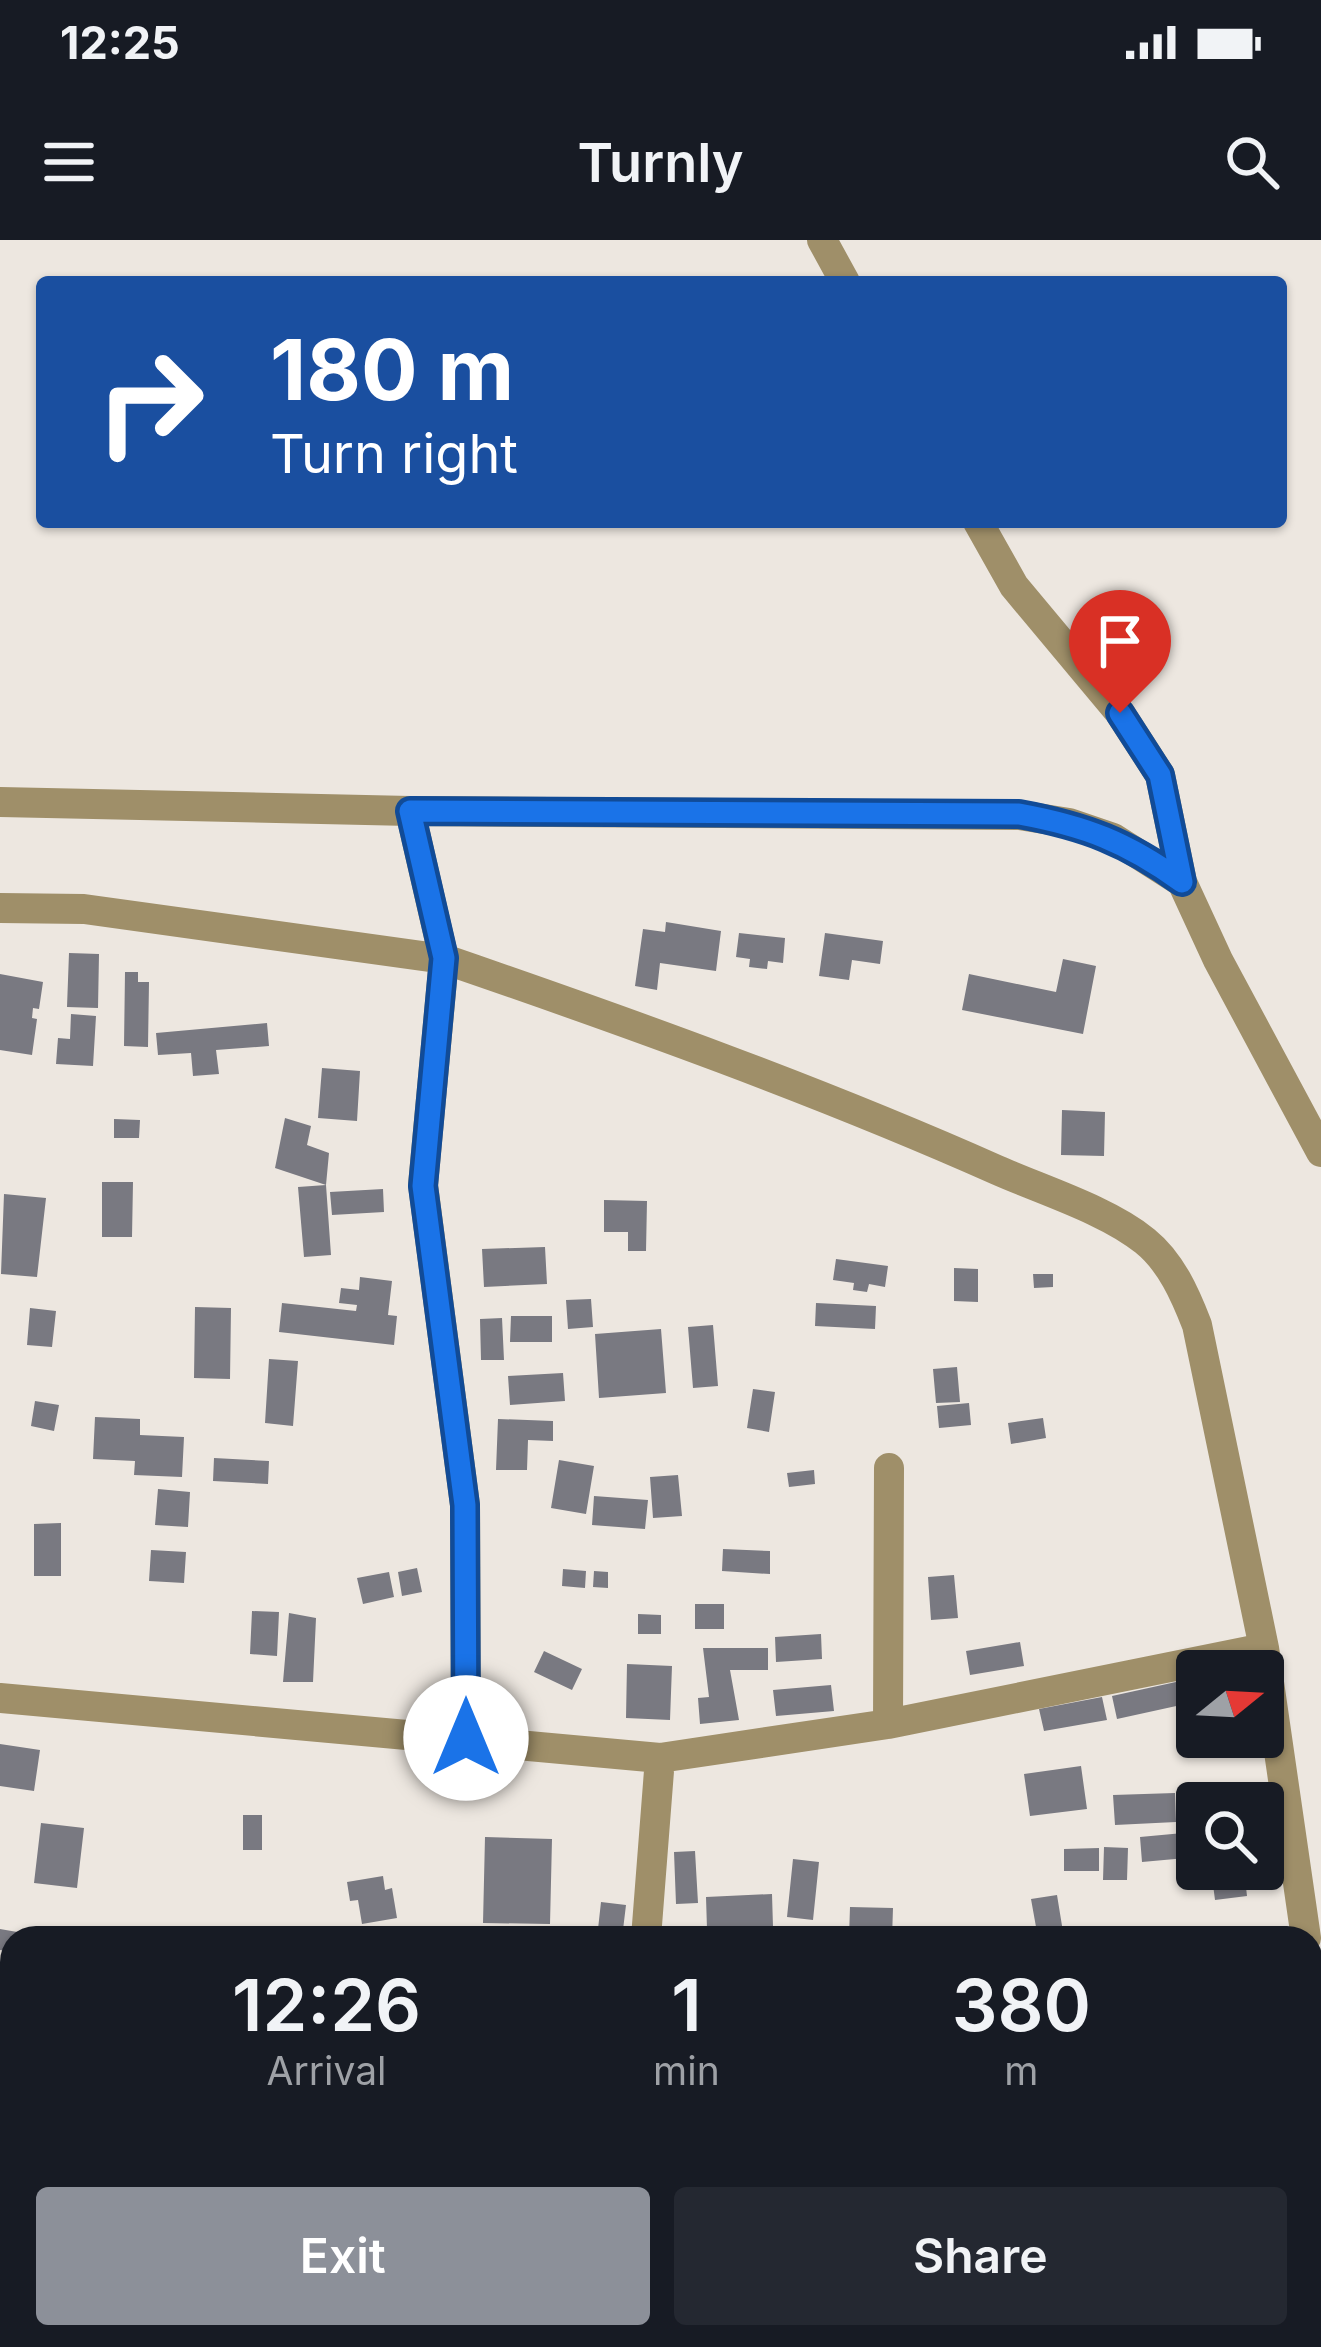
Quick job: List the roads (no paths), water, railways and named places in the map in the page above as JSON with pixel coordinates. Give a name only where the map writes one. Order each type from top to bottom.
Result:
[{"type":"street","points":[[821,240],[842,276]]},
{"type":"street","points":[[981,528],[1014,586],[1120,713],[1160,775],[1182,882],[1218,960],[1321,1152]]},
{"type":"street","points":[[0,802],[410,811],[1019,814],[1069,823],[1113,838],[1182,882]]},
{"type":"street","points":[[410,811],[444,958],[423,1186],[465,1505],[466,1738]]},
{"type":"street","points":[[0,908],[84,909],[444,958],[601,1012],[936,1143],[1141,1237],[1172,1272],[1197,1324],[1264,1648],[1304,1926]]},
{"type":"street","points":[[888,1724],[889,1468]]},
{"type":"street","points":[[0,1698],[660,1758],[888,1724],[1264,1648]]},
{"type":"street","points":[[647,1926],[660,1758]]}]
